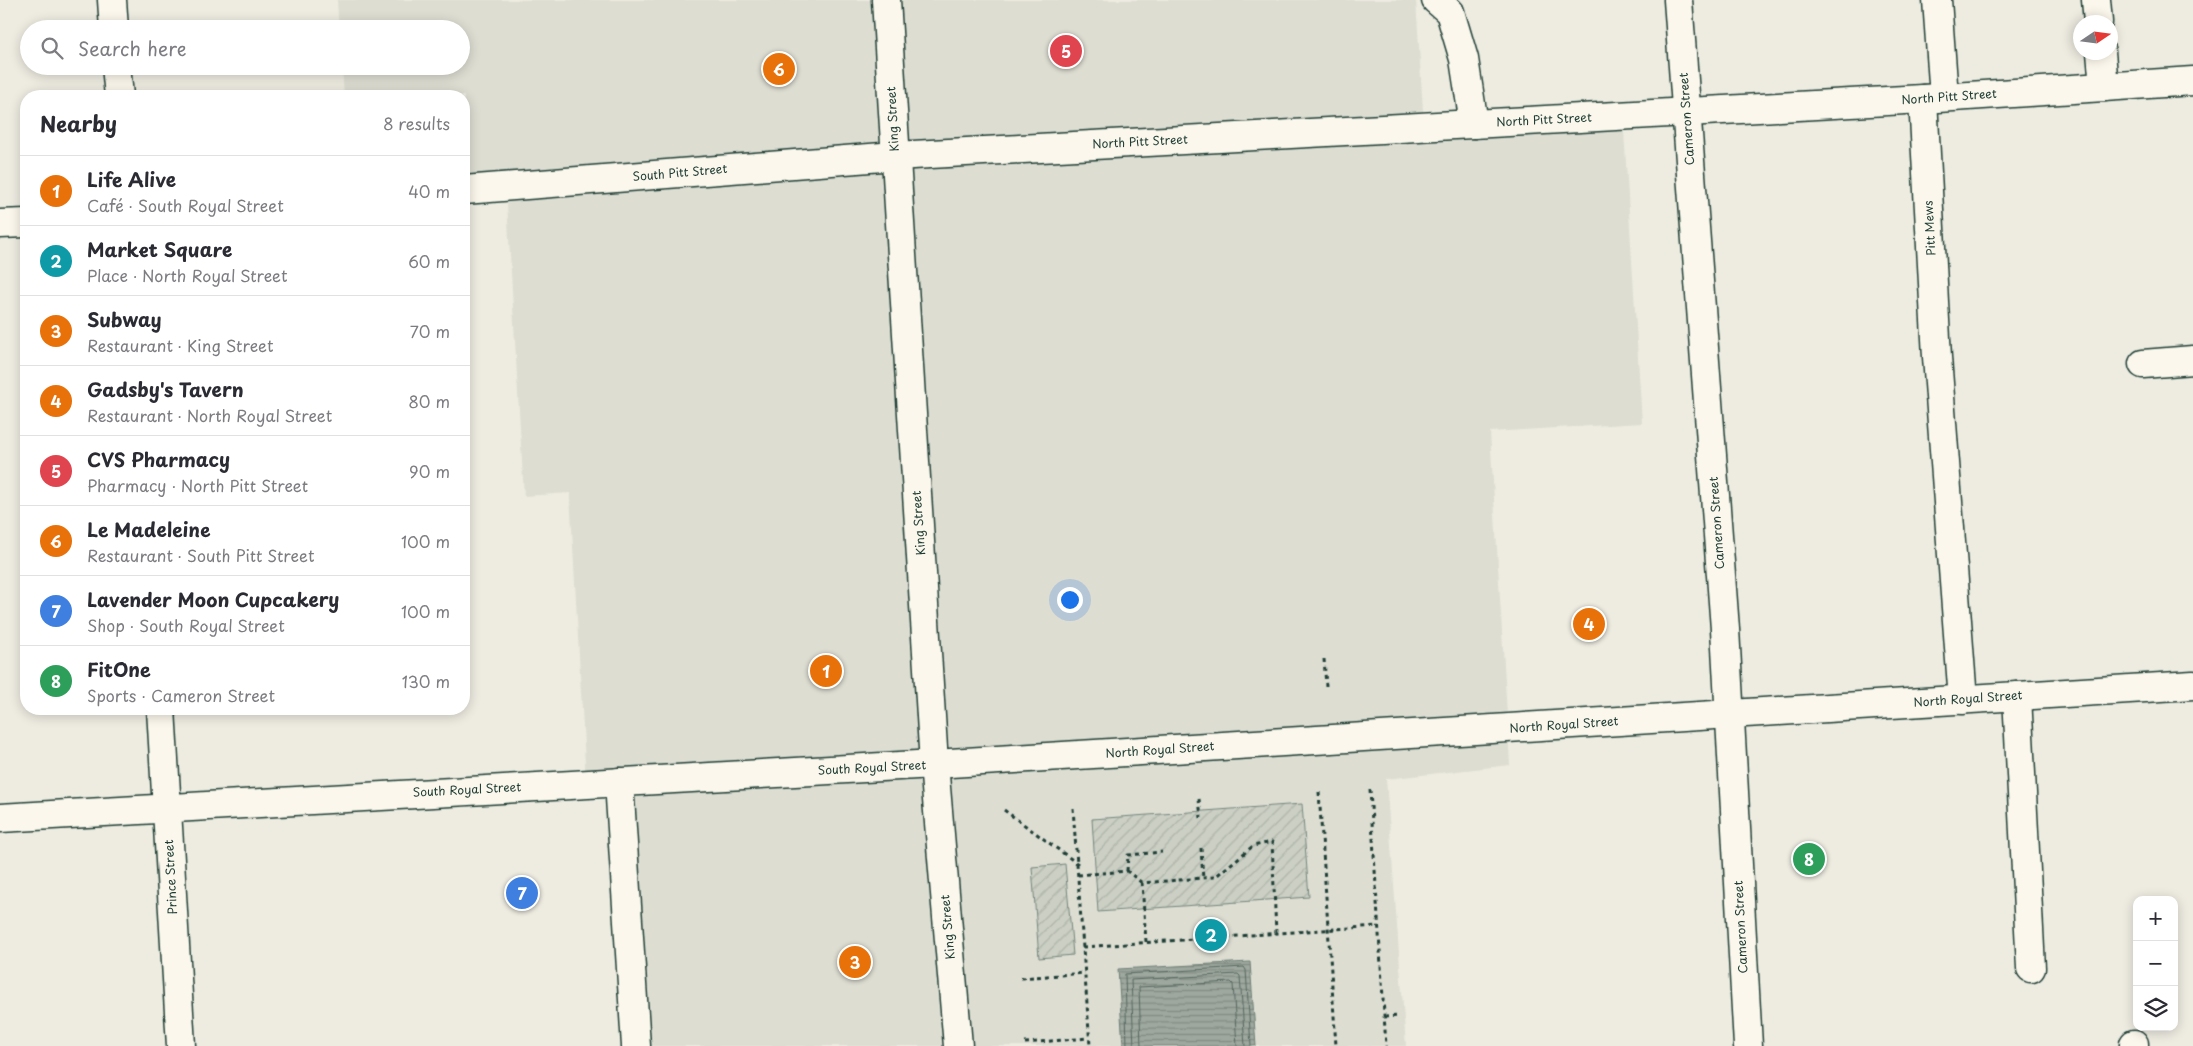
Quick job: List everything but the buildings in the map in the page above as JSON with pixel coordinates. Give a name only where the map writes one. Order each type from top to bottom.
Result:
[{"type":"street","points":[[112,0],[113,20]]},
{"type":"street","name":"King Street","points":[[886,0],[934,764],[958,1046]]},
{"type":"street","points":[[1436,0],[1450,12],[1464,59],[1474,124]]},
{"type":"street","name":"Cameron Street","points":[[1678,0],[1725,629],[1728,715],[1748,1046]]},
{"type":"street","name":"Pitt Mews","points":[[1937,0],[1934,98],[1937,357],[1963,700]]},
{"type":"street","points":[[2096,0],[2097,15]]},
{"type":"street","points":[[2102,60],[2104,86]]},
{"type":"street","points":[[117,75],[118,90]]},
{"type":"street","name":"North Pitt Street","points":[[895,156],[1934,98],[2193,81]]},
{"type":"street","name":"South Pitt Street","points":[[470,190],[895,156]]},
{"type":"street","points":[[0,224],[20,223]]},
{"type":"street","points":[[2143,364],[2193,360]]},
{"type":"street","name":"North Royal Street","points":[[934,764],[2193,685]]},
{"type":"street","points":[[2017,696],[2031,968]]},
{"type":"street","name":"Prince Street","points":[[160,715],[181,1046]]},
{"type":"street","name":"South Royal Street","points":[[0,818],[934,764]]},
{"type":"street","points":[[619,782],[636,1046]]},
{"type":"path","points":[[1324,659],[1326,686]]},
{"type":"path","points":[[1370,790],[1386,1046]]},
{"type":"path","points":[[1320,792],[1336,1046]]},
{"type":"path","points":[[1199,799],[1200,818]]},
{"type":"path","points":[[1073,808],[1090,1046]]},
{"type":"path","points":[[1004,810],[1078,864]]},
{"type":"path","points":[[1078,875],[1127,871],[1142,882],[1215,877],[1253,846],[1272,842],[1276,933]]},
{"type":"path","points":[[1201,848],[1203,879]]},
{"type":"path","points":[[1127,871],[1128,855],[1162,852]]},
{"type":"path","points":[[1142,882],[1146,942]]},
{"type":"path","points":[[1083,946],[1378,926]]},
{"type":"path","points":[[1021,978],[1085,973]]},
{"type":"path","points":[[1384,1017],[1399,1016]]},
{"type":"path","points":[[1025,1043],[1089,1038]]},
{"type":"shaded area","points":[[337,0],[1416,0],[1424,126],[1623,115],[1642,423],[1490,432],[1510,765],[1386,779],[1406,1046],[642,1046],[624,779],[586,781],[570,493],[524,496],[506,186],[470,189],[470,90],[344,90],[343,75],[470,75],[470,20],[338,20]]},
{"type":"shaded area","points":[[1302,804],[1309,897],[1098,912],[1092,819]]},
{"type":"shaded area","points":[[1065,864],[1073,955],[1039,958],[1032,867]]},
{"type":"water","points":[[1250,962],[1256,1046],[1123,1046],[1118,969]]},
{"type":"place","name":"CVS Pharmacy","points":[[1066,51]]},
{"type":"place","name":"Le Madeleine","points":[[779,69]]},
{"type":"place","name":"Gadsby's Tavern","points":[[1589,624]]},
{"type":"place","name":"Life Alive","points":[[826,671]]},
{"type":"place","name":"FitOne","points":[[1809,859]]},
{"type":"place","name":"Lavender Moon Cupcakery","points":[[522,893]]},
{"type":"place","name":"Market Square","points":[[1211,935]]},
{"type":"place","name":"Subway","points":[[855,962]]}]
